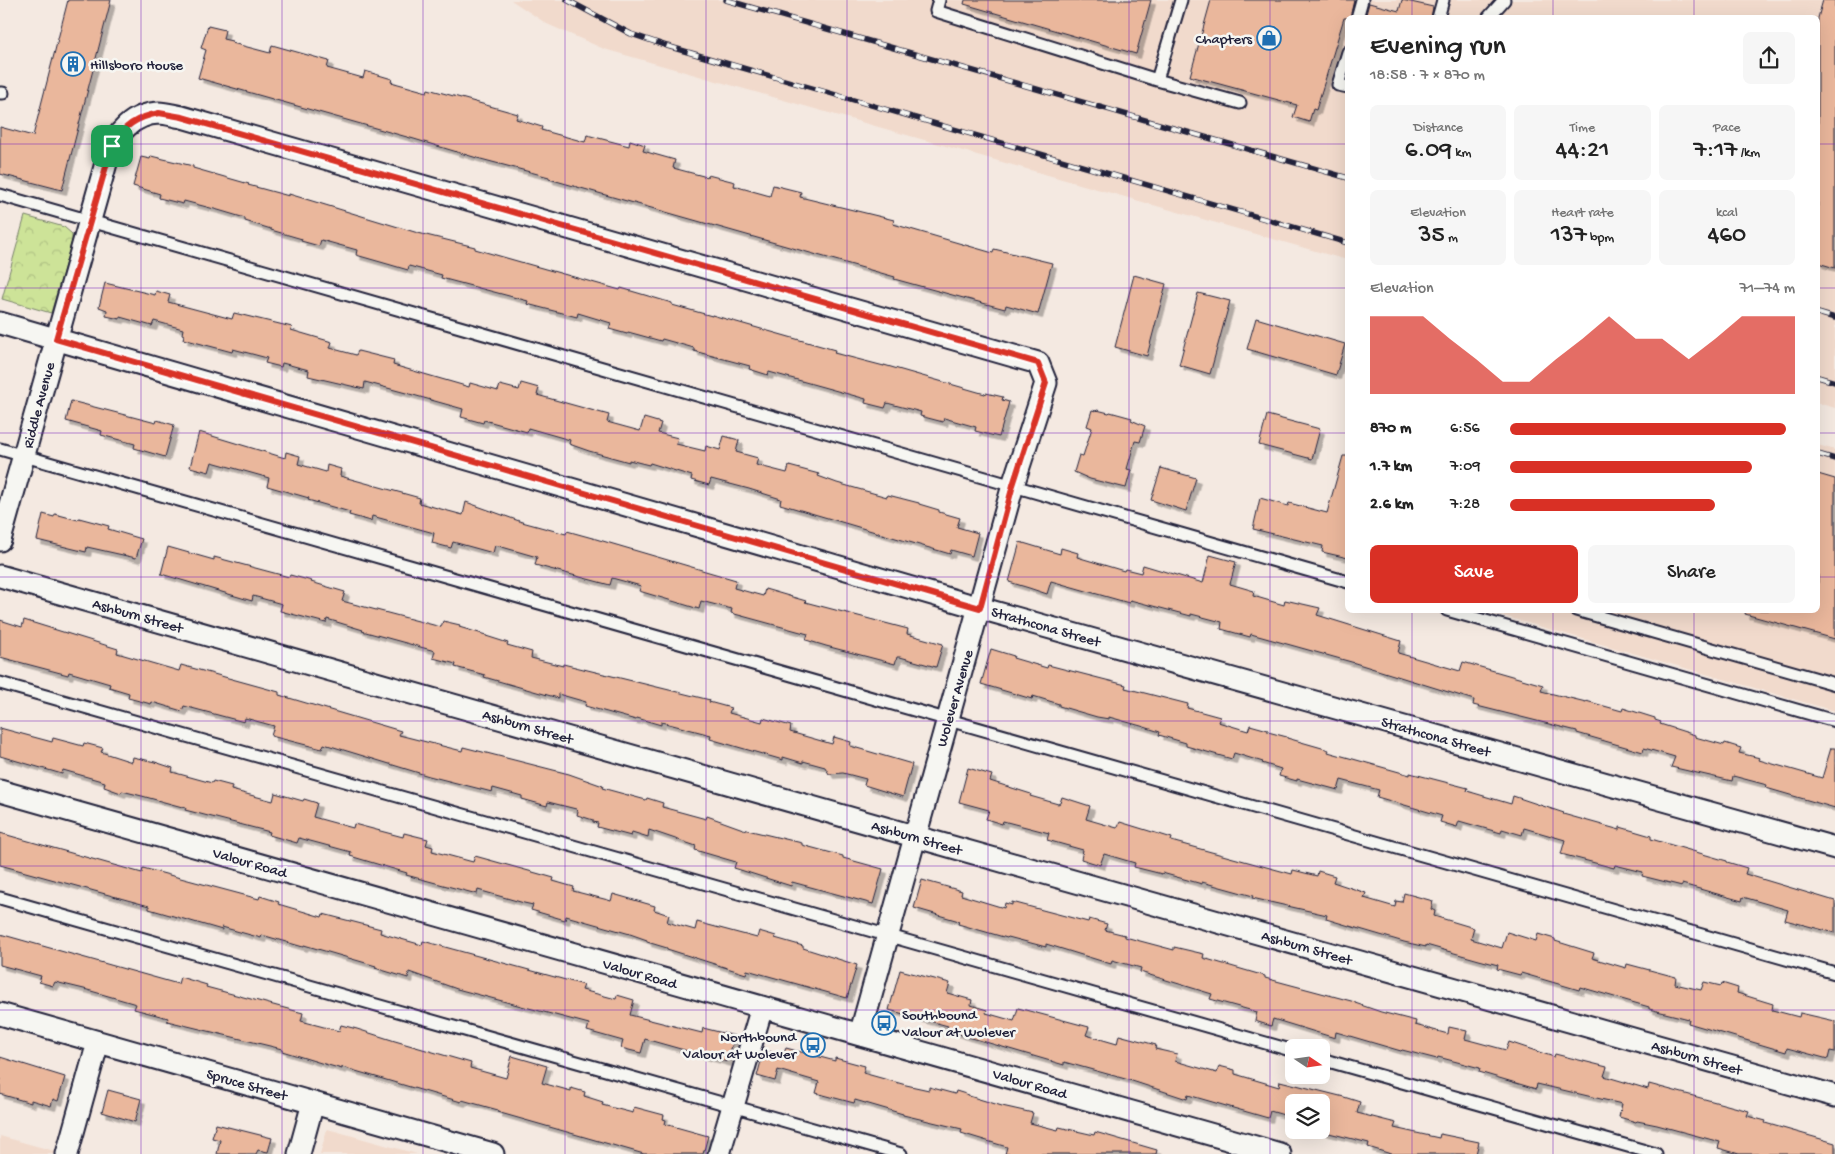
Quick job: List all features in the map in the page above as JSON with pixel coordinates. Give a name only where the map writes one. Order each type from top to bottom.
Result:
[{"type":"street","name":"Riddle Avenue","points":[[0,540],[108,156],[117,136],[134,120],[147,115],[159,113],[182,117],[1038,363]]},
{"type":"street","name":"Strathcona Street","points":[[0,323],[980,608],[1835,848]]},
{"type":"street","name":"Wolever Avenue","points":[[860,1035],[1013,485],[1046,383],[1038,363]]},
{"type":"street","name":"Ashburn Street","points":[[0,576],[1835,1096]]},
{"type":"street","name":"Valour Road","points":[[0,791],[1280,1154]]},
{"type":"street","points":[[719,1154],[762,1007]]},
{"type":"street","name":"Spruce Street","points":[[0,1014],[493,1154]]},
{"type":"street","points":[[70,1153],[98,1042]]},
{"type":"street","points":[[299,1154],[313,1103]]},
{"type":"lane","points":[[939,0],[936,11],[1157,80],[1240,103]]},
{"type":"lane","points":[[1157,80],[1181,0]]},
{"type":"lane","points":[[1358,15],[1362,0]]},
{"type":"lane","points":[[1439,15],[1443,0]]},
{"type":"lane","points":[[1491,15],[1504,0]]},
{"type":"lane","points":[[1345,62],[1338,85],[1345,86]]},
{"type":"lane","points":[[0,194],[1345,581]]},
{"type":"lane","points":[[0,449],[1835,973]]},
{"type":"lane","points":[[1457,613],[1835,721]]},
{"type":"lane","points":[[1586,613],[1835,684]]},
{"type":"lane","points":[[0,683],[1285,1048]]},
{"type":"lane","points":[[0,898],[901,1154]]},
{"type":"lane","points":[[1330,1062],[1656,1154]]},
{"type":"shaded area","points":[[511,0],[1835,0],[1835,408],[1820,404],[1820,15],[1345,15],[1345,259],[604,49],[547,24]]},
{"type":"shaded area","points":[[1820,446],[1835,450],[1835,711],[1492,613],[1820,613]]},
{"type":"shaded area","points":[[327,1129],[335,1131],[417,1154],[320,1154]]},
{"type":"shaded area","points":[[0,1136],[58,1152],[57,1154],[0,1154]]},
{"type":"green space","points":[[25,216],[64,227],[72,234],[72,241],[51,313],[2,299]]},
{"type":"building","name":"Hillsboro House","points":[[68,0],[111,0],[62,190],[0,174],[0,127],[33,136]]},
{"type":"building","points":[[965,0],[1151,0],[1136,54],[964,4]]},
{"type":"building","name":"Chapters","points":[[1211,0],[1354,0],[1351,15],[1345,15],[1316,110],[1313,109],[1309,122],[1293,117],[1297,105],[1190,76]]},
{"type":"building","points":[[1402,0],[1433,7],[1432,15],[1366,15],[1369,3],[1399,11]]},
{"type":"building","points":[[1823,0],[1835,0],[1835,268],[1820,264],[1819,15]]},
{"type":"building","points":[[208,26],[225,30],[223,39],[232,41],[232,43],[270,53],[272,45],[329,61],[327,68],[363,78],[365,71],[392,79],[391,82],[427,92],[428,89],[518,114],[516,119],[542,127],[541,130],[585,142],[587,135],[629,146],[630,140],[645,145],[643,151],[675,160],[673,168],[735,182],[734,186],[770,196],[773,185],[801,192],[800,197],[894,220],[893,224],[993,253],[994,249],[1052,263],[1038,314],[1006,305],[1005,309],[894,279],[895,277],[549,179],[549,177],[198,78],[206,50],[201,48]]},
{"type":"building","points":[[151,156],[193,166],[193,168],[248,185],[289,196],[289,194],[418,233],[475,247],[475,249],[620,290],[621,288],[672,303],[672,305],[835,350],[834,353],[884,365],[985,394],[1003,397],[1002,400],[1009,402],[999,437],[975,431],[976,427],[944,418],[943,422],[920,416],[921,412],[887,403],[885,408],[865,403],[866,399],[769,372],[768,375],[749,369],[750,366],[694,351],[694,348],[662,339],[661,341],[609,329],[611,323],[578,313],[577,317],[527,304],[528,301],[441,278],[442,275],[409,266],[408,270],[356,255],[357,250],[321,240],[319,246],[301,241],[302,239],[271,230],[245,221],[245,218],[218,210],[184,201],[183,204],[159,198],[160,194],[133,186],[141,157],[150,159]]},
{"type":"building","points":[[1134,275],[1166,284],[1147,356],[1115,347]]},
{"type":"building","points":[[105,283],[155,295],[156,291],[170,295],[168,302],[232,319],[234,313],[292,327],[291,330],[332,342],[330,348],[356,355],[358,351],[394,360],[393,365],[469,387],[470,383],[498,391],[500,385],[519,390],[521,383],[539,388],[537,395],[609,415],[607,422],[640,431],[644,418],[661,423],[658,433],[678,438],[676,444],[705,451],[706,446],[720,450],[724,436],[739,440],[736,452],[758,458],[756,465],[787,473],[789,466],[819,474],[818,476],[837,483],[887,497],[888,495],[919,503],[939,510],[939,512],[960,518],[957,527],[978,533],[972,556],[951,550],[950,554],[780,504],[781,499],[749,489],[711,479],[709,485],[691,480],[692,476],[650,463],[649,465],[629,460],[629,462],[589,451],[569,444],[570,440],[528,428],[527,432],[484,420],[483,423],[461,417],[463,409],[406,393],[365,382],[364,389],[308,376],[309,370],[282,363],[281,367],[265,363],[267,358],[233,349],[232,352],[183,339],[183,329],[154,321],[152,326],[120,317],[120,319],[106,316],[107,310],[99,307]]},
{"type":"building","points":[[1198,293],[1230,301],[1210,374],[1179,365]]},
{"type":"building","points":[[1256,318],[1345,344],[1336,375],[1247,349]]},
{"type":"building","points":[[71,401],[156,423],[157,420],[174,425],[165,457],[134,448],[135,444],[101,435],[102,431],[66,421]]},
{"type":"building","points":[[1092,410],[1110,412],[1132,418],[1131,420],[1145,426],[1140,442],[1135,441],[1127,469],[1131,470],[1126,488],[1090,479],[1074,472],[1079,455],[1083,456],[1092,428],[1087,426]]},
{"type":"building","points":[[1267,415],[1320,429],[1312,459],[1259,445]]},
{"type":"building","points":[[199,432],[285,458],[286,452],[300,456],[298,464],[326,472],[327,465],[341,469],[340,476],[420,498],[419,503],[463,515],[466,502],[522,522],[566,534],[567,531],[736,580],[734,588],[763,596],[765,589],[805,602],[908,629],[907,634],[943,644],[936,667],[900,657],[897,657],[895,664],[806,640],[808,634],[731,613],[732,609],[701,601],[699,609],[639,591],[641,586],[612,578],[610,585],[535,565],[537,557],[495,545],[493,553],[453,542],[451,548],[432,543],[434,533],[372,516],[371,521],[349,515],[350,512],[267,486],[269,478],[212,462],[209,472],[190,467]]},
{"type":"building","points":[[1343,456],[1345,456],[1345,557],[1322,552],[1323,546],[1253,529],[1260,498],[1288,506],[1289,503],[1327,513]]},
{"type":"building","points":[[1161,468],[1196,478],[1186,511],[1151,500]]},
{"type":"building","points":[[1820,475],[1835,479],[1835,639],[1745,614],[1820,613]]},
{"type":"building","points":[[43,514],[54,517],[55,514],[78,520],[79,518],[109,526],[108,529],[142,539],[136,558],[87,547],[86,552],[37,540]]},
{"type":"building","points":[[1020,542],[1060,554],[1061,548],[1078,553],[1077,557],[1124,571],[1125,569],[1141,573],[1143,565],[1203,583],[1210,555],[1236,562],[1230,584],[1254,591],[1253,596],[1284,605],[1285,600],[1320,608],[1317,615],[1401,641],[1398,653],[1460,671],[1463,662],[1543,685],[1541,691],[1622,711],[1623,708],[1655,718],[1655,720],[1661,722],[1660,724],[1695,735],[1695,737],[1741,748],[1739,753],[1822,778],[1831,748],[1835,748],[1835,808],[1766,788],[1767,785],[1733,776],[1732,781],[1671,767],[1675,757],[1644,748],[1643,752],[1577,733],[1577,731],[1473,705],[1474,700],[1355,663],[1251,634],[1250,637],[1221,629],[1222,622],[1130,600],[1129,603],[1051,581],[1047,594],[1009,582]]},
{"type":"building","points":[[168,547],[214,560],[214,557],[289,577],[290,575],[312,581],[345,592],[342,601],[441,627],[443,621],[460,625],[459,627],[532,652],[531,658],[710,700],[709,702],[731,708],[729,713],[762,722],[763,718],[791,726],[790,732],[832,744],[834,737],[851,742],[850,746],[912,764],[903,797],[864,785],[866,779],[843,773],[829,774],[825,767],[783,757],[783,760],[710,739],[711,735],[661,722],[661,725],[637,718],[636,720],[585,706],[586,702],[558,694],[558,698],[484,677],[485,675],[455,667],[456,664],[433,658],[435,651],[362,631],[327,619],[326,623],[280,611],[282,604],[253,596],[252,601],[161,574]]},
{"type":"building","points":[[0,620],[22,627],[24,620],[118,649],[117,653],[179,671],[181,665],[279,692],[279,695],[401,731],[399,735],[462,751],[463,747],[569,774],[603,786],[602,788],[663,803],[662,807],[706,819],[707,816],[743,829],[802,843],[802,845],[883,869],[873,904],[792,882],[791,886],[734,868],[736,862],[695,850],[696,846],[649,830],[648,837],[632,832],[631,836],[597,827],[598,823],[593,822],[593,820],[577,815],[578,811],[576,809],[548,802],[547,806],[522,799],[522,796],[493,788],[492,792],[429,776],[324,744],[322,749],[271,736],[274,726],[245,718],[244,722],[184,706],[182,711],[152,702],[151,704],[128,698],[129,693],[109,687],[110,684],[69,672],[68,675],[0,657]]},
{"type":"building","points":[[991,649],[1047,668],[1048,665],[1126,685],[1125,688],[1188,704],[1187,708],[1220,717],[1218,722],[1248,731],[1250,725],[1329,750],[1328,752],[1410,775],[1410,773],[1468,788],[1467,791],[1511,804],[1513,796],[1563,814],[1620,830],[1620,827],[1651,836],[1651,839],[1727,861],[1747,868],[1745,874],[1835,901],[1835,933],[1785,920],[1788,910],[1743,897],[1742,901],[1682,884],[1682,886],[1642,876],[1643,872],[1615,865],[1614,868],[1561,854],[1565,840],[1524,828],[1522,835],[1502,829],[1501,833],[1459,821],[1457,827],[1440,822],[1442,816],[1377,797],[1379,790],[1341,780],[1338,790],[1297,779],[1297,781],[1279,776],[1281,769],[1234,753],[1232,759],[1186,746],[1186,743],[1159,735],[1160,732],[1141,726],[1109,717],[1109,719],[1097,717],[1033,696],[1032,699],[981,684]]},
{"type":"building","points":[[0,728],[52,742],[53,738],[83,746],[84,743],[103,748],[101,752],[132,762],[133,757],[155,762],[173,768],[172,772],[212,783],[213,781],[232,786],[231,790],[273,801],[275,793],[303,801],[304,799],[317,803],[313,817],[353,828],[354,824],[403,837],[404,833],[428,839],[426,845],[433,847],[432,851],[473,862],[475,856],[554,878],[553,881],[574,887],[573,891],[611,901],[613,894],[655,906],[654,910],[669,915],[667,922],[695,930],[697,922],[757,938],[759,931],[803,946],[803,948],[857,965],[847,998],[747,970],[746,974],[667,949],[630,934],[566,916],[565,920],[531,910],[533,905],[478,890],[477,894],[406,875],[407,873],[350,856],[351,852],[299,838],[297,843],[269,835],[270,832],[185,810],[186,808],[122,791],[121,793],[104,787],[105,782],[63,770],[62,774],[0,756]]},
{"type":"building","points":[[968,768],[992,775],[990,781],[1031,794],[1030,796],[1058,804],[1062,797],[1090,806],[1086,819],[1117,828],[1120,822],[1172,838],[1171,841],[1292,874],[1293,870],[1317,876],[1318,871],[1335,876],[1333,882],[1366,893],[1364,898],[1395,907],[1396,901],[1402,902],[1404,893],[1433,901],[1431,909],[1435,911],[1434,916],[1474,928],[1471,939],[1502,948],[1507,932],[1536,941],[1538,934],[1594,953],[1592,958],[1626,968],[1627,964],[1676,977],[1675,984],[1701,990],[1704,982],[1721,986],[1722,983],[1738,988],[1737,993],[1773,1004],[1772,1010],[1799,1017],[1800,1013],[1835,1021],[1835,1052],[1830,1051],[1828,1059],[1787,1048],[1786,1052],[1688,1023],[1689,1019],[1649,1009],[1649,1007],[1580,987],[1579,990],[1521,973],[1520,975],[1497,969],[1498,965],[1426,945],[1426,947],[1404,942],[1346,925],[1326,919],[1327,915],[1252,898],[1253,896],[1202,882],[1202,884],[1134,867],[1135,863],[1104,854],[1100,865],[1081,859],[1083,850],[1047,840],[1049,833],[1003,821],[1002,824],[986,819],[989,810],[959,802]]},
{"type":"building","points":[[0,833],[142,873],[143,868],[259,899],[260,896],[279,902],[278,904],[322,917],[323,914],[381,929],[380,933],[422,945],[423,941],[584,985],[582,990],[616,999],[617,995],[634,1000],[630,1015],[702,1033],[703,1028],[735,1036],[727,1062],[645,1039],[641,1053],[621,1048],[623,1041],[587,1031],[589,1024],[457,989],[409,972],[408,978],[375,968],[376,966],[304,945],[303,947],[262,935],[261,938],[222,927],[222,930],[149,909],[149,906],[0,865]]},
{"type":"building","points":[[922,880],[962,891],[961,895],[1004,908],[1005,903],[1012,905],[1012,902],[1088,922],[1089,919],[1107,924],[1105,930],[1125,935],[1125,937],[1174,950],[1174,947],[1204,954],[1203,958],[1265,976],[1265,978],[1355,1002],[1381,1012],[1416,1021],[1415,1025],[1448,1034],[1449,1027],[1467,1031],[1465,1039],[1506,1050],[1509,1042],[1554,1057],[1555,1054],[1607,1067],[1604,1076],[1648,1089],[1649,1084],[1749,1111],[1747,1116],[1766,1121],[1765,1123],[1835,1143],[1835,1154],[1739,1154],[1718,1148],[1720,1142],[1619,1117],[1622,1104],[1537,1084],[1536,1089],[1479,1072],[1480,1068],[1438,1057],[1437,1059],[1401,1051],[1336,1032],[1335,1038],[1273,1019],[1271,1026],[1255,1021],[1257,1012],[1210,999],[1212,994],[1140,972],[1141,968],[1112,960],[1111,964],[1046,944],[1046,947],[1007,938],[958,924],[959,921],[914,908]]},
{"type":"building","points":[[0,934],[178,984],[180,977],[207,985],[206,987],[303,1013],[301,1021],[339,1031],[341,1025],[357,1029],[471,1063],[470,1068],[506,1078],[512,1056],[547,1066],[542,1083],[571,1091],[571,1088],[585,1092],[584,1096],[603,1102],[602,1105],[633,1113],[634,1107],[664,1115],[665,1124],[708,1136],[703,1154],[644,1154],[497,1112],[498,1110],[462,1100],[461,1102],[342,1067],[342,1069],[321,1063],[282,1051],[282,1049],[167,1021],[168,1018],[134,1009],[136,1004],[84,989],[55,982],[53,986],[39,982],[41,976],[0,965]]},
{"type":"building","points":[[900,970],[950,983],[947,993],[972,1000],[971,1005],[987,1010],[986,1013],[1014,1021],[1018,1008],[1089,1027],[1086,1035],[1117,1044],[1119,1035],[1156,1045],[1155,1049],[1177,1054],[1175,1061],[1217,1073],[1219,1066],[1235,1070],[1235,1074],[1279,1087],[1280,1081],[1285,1082],[1285,1084],[1292,1084],[1344,1097],[1360,1102],[1357,1113],[1396,1123],[1394,1128],[1439,1138],[1440,1134],[1479,1142],[1476,1154],[1391,1154],[1368,1147],[1369,1143],[1330,1133],[1330,1094],[1285,1094],[1285,1115],[1270,1111],[1268,1118],[1188,1095],[1187,1099],[1064,1062],[1064,1065],[965,1036],[947,1029],[948,1026],[889,1010]]},
{"type":"building","points":[[786,1048],[835,1061],[835,1058],[865,1066],[863,1073],[906,1085],[929,1090],[929,1087],[955,1094],[956,1091],[1002,1106],[1033,1113],[1030,1123],[1058,1130],[1059,1127],[1094,1135],[1095,1132],[1157,1150],[1156,1154],[1005,1154],[1007,1147],[961,1133],[962,1129],[903,1115],[855,1100],[854,1103],[816,1093],[819,1082],[778,1070],[775,1081],[757,1076],[764,1050],[783,1055]]},
{"type":"building","points":[[0,1057],[65,1077],[58,1101],[53,1099],[51,1106],[31,1100],[31,1103],[0,1094]]},
{"type":"building","points":[[108,1090],[141,1099],[135,1122],[102,1112]]},
{"type":"building","points":[[216,1124],[272,1138],[268,1152],[258,1150],[256,1154],[217,1154],[220,1140],[212,1138]]},
{"type":"railway","points":[[567,0],[631,34],[667,46],[1345,242]]},
{"type":"railway","points":[[726,0],[1345,177]]},
{"type":"railway","points":[[1820,314],[1835,318]]},
{"type":"railway","points":[[1820,378],[1835,382]]},
{"type":"railway","points":[[1820,455],[1835,459]]},
{"type":"place","name":"Chapters","points":[[1269,38]]},
{"type":"place","name":"Hillsboro House","points":[[73,64]]},
{"type":"place","name":"Southbound Valour at Wolever","points":[[884,1023]]},
{"type":"place","name":"Northbound Valour at Wolever","points":[[813,1045]]},
{"type":"route","points":[[159,113],[182,117],[1038,363],[1046,383],[1013,485],[980,608],[56,339],[112,146],[117,136],[134,120],[159,113]]}]
